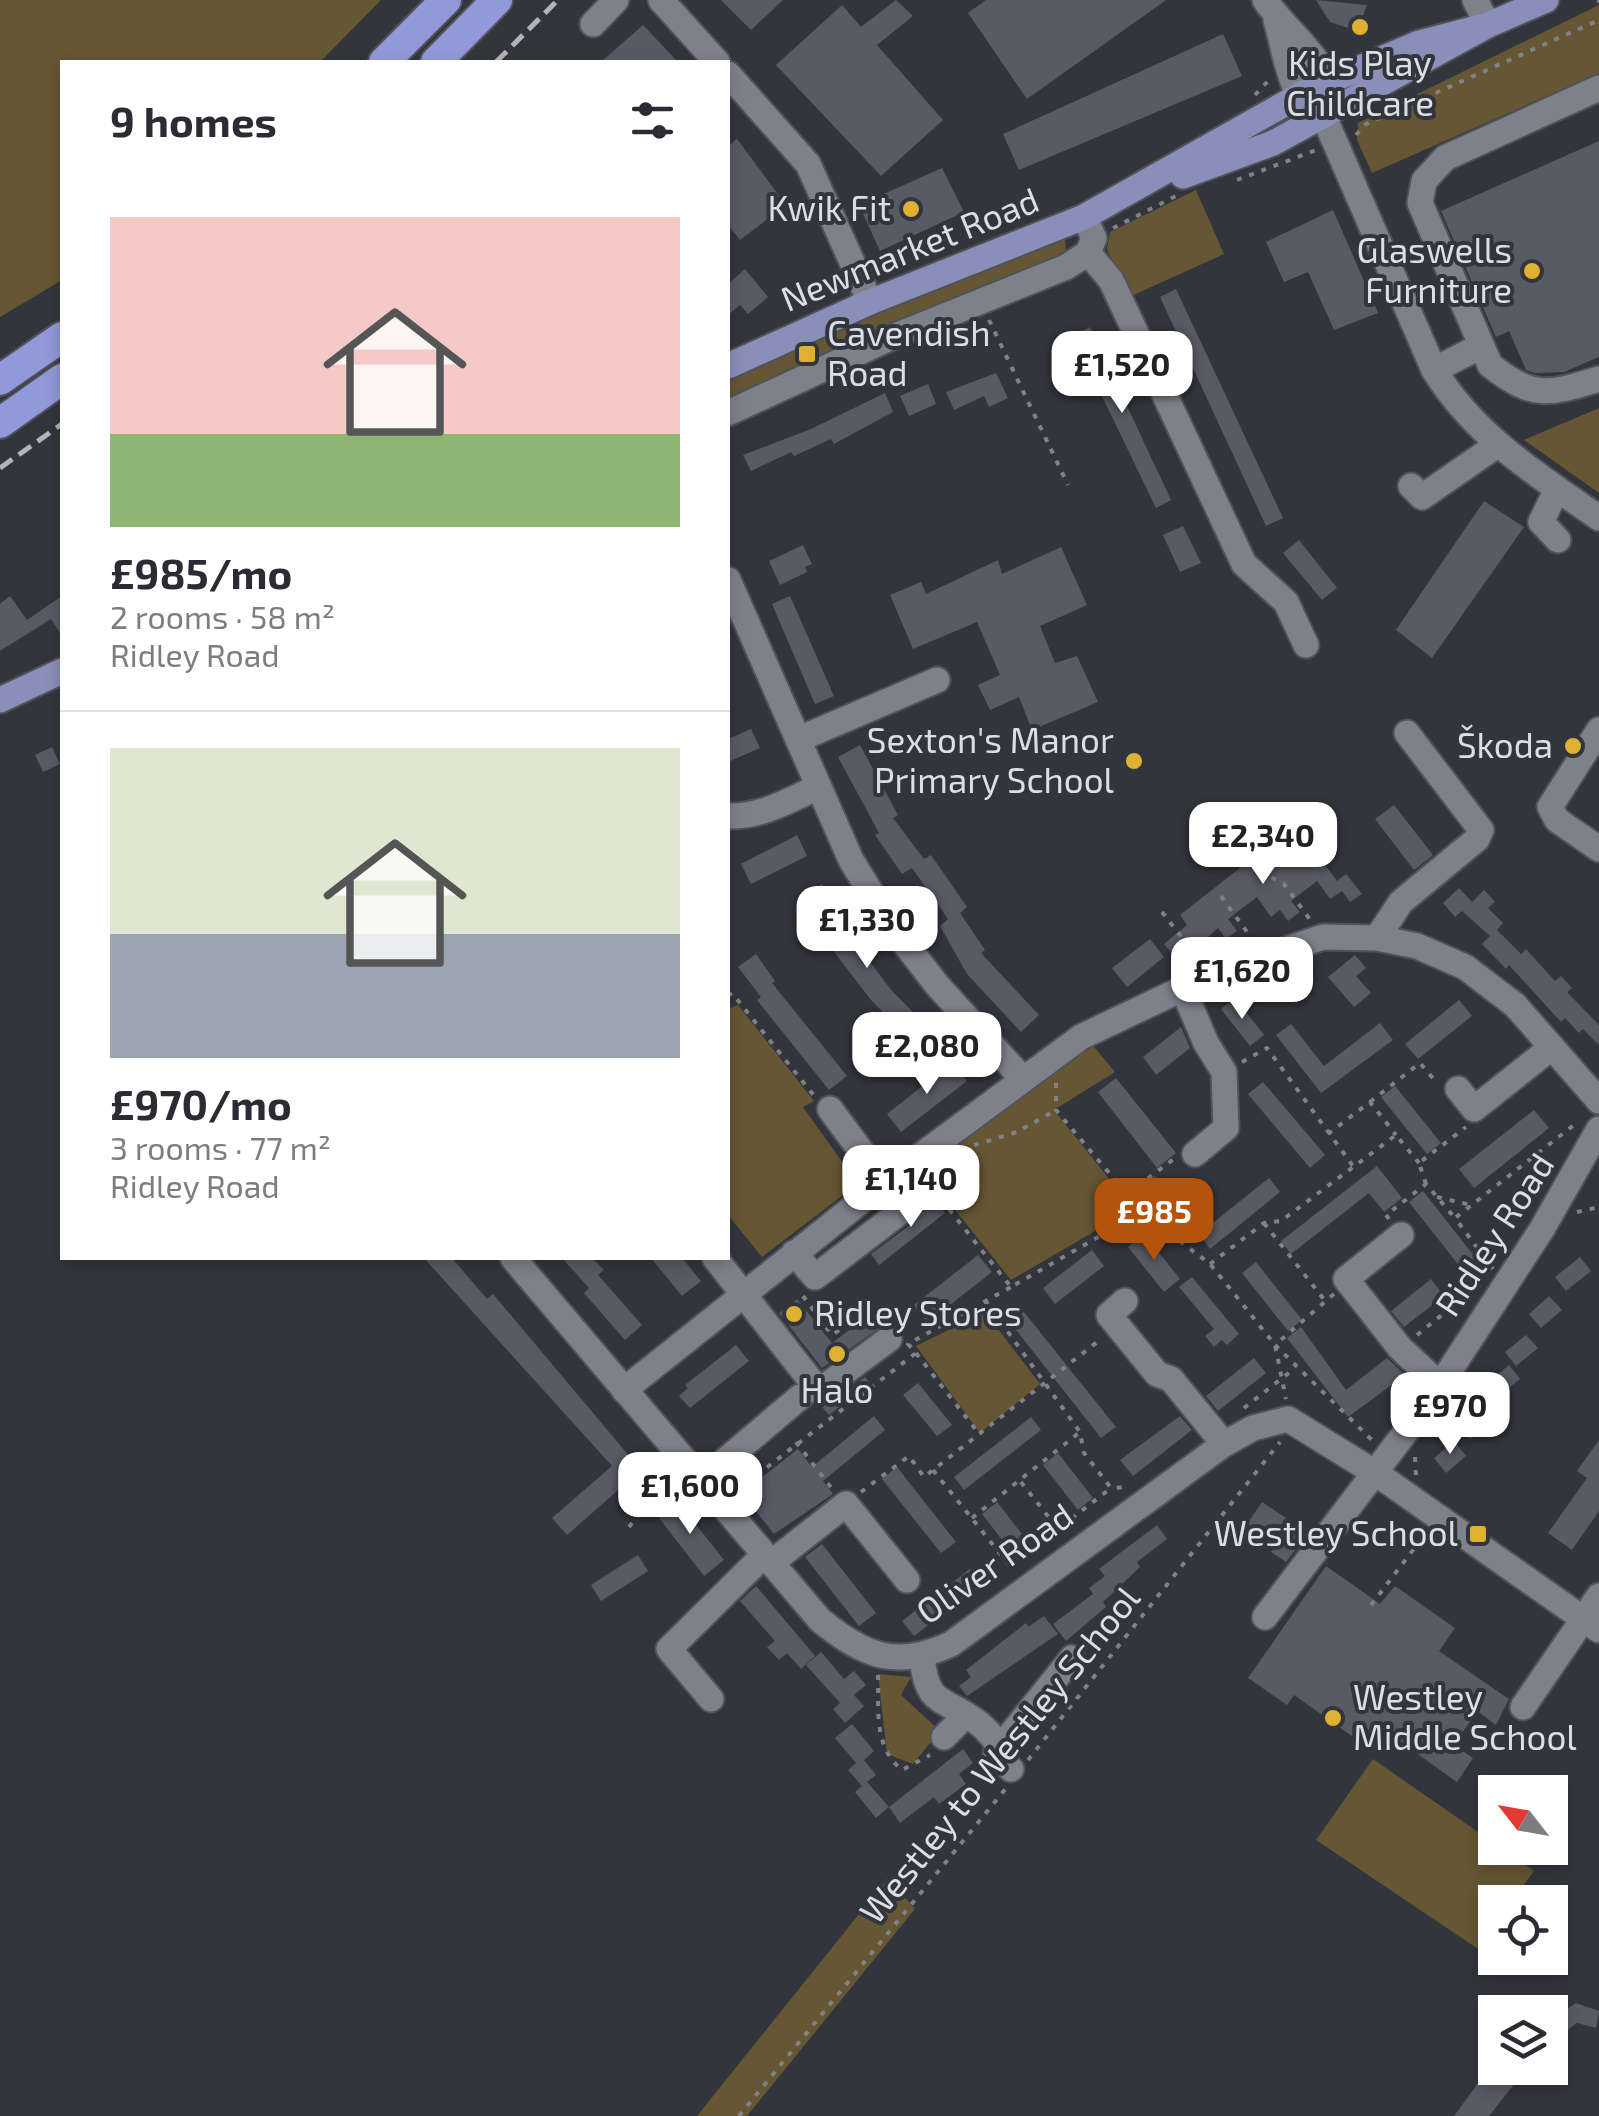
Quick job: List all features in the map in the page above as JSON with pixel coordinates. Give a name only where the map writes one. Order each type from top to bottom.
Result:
[{"type":"highway","points":[[386,60],[446,0]]},
{"type":"highway","points":[[438,60],[497,0]]},
{"type":"highway","points":[[0,380],[60,338]]},
{"type":"highway","points":[[0,424],[60,381]]},
{"type":"main road","name":"Newmarket Road","points":[[1119,199],[1273,143],[1488,25],[1546,0]]},
{"type":"main road","name":"Newmarket Road","points":[[730,365],[870,302],[1084,216],[1328,82],[1419,43],[1488,25]]},
{"type":"main road","points":[[0,700],[60,672]]},
{"type":"street","points":[[593,24],[616,0]]},
{"type":"street","points":[[661,0],[715,60]]},
{"type":"street","points":[[1476,0],[1488,25]]},
{"type":"street","points":[[1270,8],[1307,48],[1328,82],[1332,97],[1324,118]]},
{"type":"street","points":[[1270,8],[1298,97],[1307,109],[1324,118],[1434,370],[1456,405],[1496,445],[1599,518]]},
{"type":"street","points":[[730,76],[808,164],[870,302]]},
{"type":"street","points":[[1599,88],[1445,158],[1424,181],[1420,202],[1479,347],[1490,365],[1512,382],[1547,395],[1599,379]]},
{"type":"street","points":[[730,412],[1066,268],[1088,253],[1094,238],[1084,216]]},
{"type":"street","points":[[1088,253],[1111,280],[1244,564],[1286,602],[1306,645]]},
{"type":"street","points":[[1434,370],[1479,347]]},
{"type":"street","points":[[1411,486],[1422,497],[1496,445]]},
{"type":"street","points":[[1556,489],[1541,522],[1558,540]]},
{"type":"street","points":[[730,585],[851,860],[892,927],[936,984],[1022,1077]]},
{"type":"street","points":[[798,740],[937,680]]},
{"type":"street","points":[[1599,730],[1550,807],[1556,820],[1599,849]]},
{"type":"street","points":[[1377,938],[1400,902],[1477,840],[1481,830],[1407,733]]},
{"type":"street","points":[[730,816],[770,810],[818,787]]},
{"type":"street","points":[[624,1390],[885,1182],[1081,1036],[1211,975],[1322,937],[1377,938],[1417,946],[1465,967],[1515,1006],[1552,1047],[1594,1116]]},
{"type":"street","points":[[1183,989],[1206,1043],[1224,1072],[1226,1128],[1196,1154]]},
{"type":"street","points":[[1466,1099],[1552,1047]]},
{"type":"street","points":[[830,1109],[885,1182]]},
{"type":"street","name":"Ridley Road","points":[[1265,1617],[1394,1460],[1594,1116]]},
{"type":"street","points":[[1401,1235],[1346,1279],[1400,1348],[1440,1385]]},
{"type":"street","points":[[515,1260],[820,1620],[879,1656]]},
{"type":"street","points":[[716,1260],[740,1296],[819,1391],[894,1333]]},
{"type":"street","points":[[1121,1313],[1157,1374],[1171,1378],[1224,1444]]},
{"type":"street","points":[[701,1480],[800,1397]]},
{"type":"street","points":[[1288,1420],[1394,1460],[1591,1624]]},
{"type":"street","name":"Oliver Road","points":[[879,1656],[922,1657],[951,1644],[1018,1577],[1149,1496],[1224,1444],[1253,1428],[1288,1420]]},
{"type":"street","points":[[711,1699],[669,1649],[768,1559],[846,1504],[907,1580]]},
{"type":"street","points":[[1522,1707],[1591,1624],[1599,1596]]},
{"type":"street","points":[[922,1657],[924,1678],[935,1700],[966,1715],[1006,1758],[1072,1658]]},
{"type":"street","points":[[944,1737],[966,1715]]},
{"type":"path","points":[[980,302],[1068,485]]},
{"type":"path","points":[[1260,871],[1284,884],[1322,937]]},
{"type":"path","points":[[1222,896],[1263,956]]},
{"type":"path","points":[[1162,912],[1211,975]]},
{"type":"path","points":[[730,994],[817,1101],[830,1109]]},
{"type":"path","points":[[1224,1072],[1267,1048],[1354,1168]]},
{"type":"path","points":[[1328,1134],[1420,1063],[1447,1096],[1466,1099],[1467,1126],[1420,1163]]},
{"type":"path","points":[[1370,1102],[1420,1163],[1426,1184],[1495,1272],[1400,1348]]},
{"type":"path","points":[[1056,1110],[1142,1212],[1210,1264],[1275,1345],[1334,1408],[1416,1481]]},
{"type":"path","points":[[1455,1218],[1594,1116]]},
{"type":"path","points":[[1210,1264],[1264,1223],[1281,1221],[1396,1135]]},
{"type":"path","points":[[1127,1194],[1181,1153],[1196,1154]]},
{"type":"path","points":[[914,1162],[1011,1287]]},
{"type":"path","points":[[1401,1235],[1386,1215],[1426,1184]]},
{"type":"path","points":[[1437,1197],[1472,1205]]},
{"type":"path","points":[[1577,1202],[1568,1214],[1599,1207]]},
{"type":"path","points":[[894,1333],[985,1300],[1142,1212]]},
{"type":"path","points":[[1264,1223],[1326,1303]]},
{"type":"path","points":[[786,1259],[832,1334],[873,1306],[916,1353],[980,1435]]},
{"type":"path","points":[[1275,1345],[1326,1303],[1346,1279]]},
{"type":"path","points":[[985,1300],[1080,1432],[1084,1453],[1111,1488]]},
{"type":"path","points":[[796,1442],[846,1504],[908,1456],[924,1477],[1045,1386],[1121,1313]]},
{"type":"path","points":[[1275,1345],[1285,1377],[1288,1420]]},
{"type":"path","points":[[721,1504],[796,1442],[916,1353]]},
{"type":"path","name":"Westley to Westley School","points":[[740,2116],[1280,1444],[1288,1420]]},
{"type":"path","points":[[972,1518],[1080,1432]]},
{"type":"path","points":[[629,1527],[683,1460]]},
{"type":"path","points":[[933,1470],[1018,1577],[1058,1530],[1111,1488],[1141,1486],[1149,1496]]},
{"type":"path","points":[[1020,1480],[1058,1530]]},
{"type":"path","points":[[1370,1605],[1427,1532]]},
{"type":"path","points":[[879,1656],[879,1731],[885,1756],[902,1770],[936,1750],[944,1737]]},
{"type":"shaded area","points":[[0,0],[381,0],[322,60],[60,60],[60,281],[0,317]]},
{"type":"shaded area","points":[[1599,5],[1599,73],[1372,173],[1357,140],[1358,123]]},
{"type":"shaded area","points":[[1196,190],[1224,254],[1127,298],[1107,249],[1110,232]]},
{"type":"shaded area","points":[[1065,239],[1066,253],[730,399],[730,380],[878,311]]},
{"type":"shaded area","points":[[1599,408],[1599,493],[1524,440]]},
{"type":"shaded area","points":[[738,1005],[814,1101],[803,1107],[845,1166],[851,1189],[762,1257],[730,1217],[730,1008]]},
{"type":"shaded area","points":[[1089,1041],[1115,1072],[1054,1110],[1133,1209],[1011,1280],[922,1168]]},
{"type":"shaded area","points":[[985,1312],[1040,1384],[980,1433],[916,1346]]},
{"type":"shaded area","points":[[878,1674],[911,1677],[901,1695],[940,1731],[913,1764],[887,1754]]},
{"type":"shaded area","points":[[1373,1759],[1478,1832],[1478,1865],[1525,1865],[1534,1871],[1524,1885],[1478,1885],[1478,1949],[1316,1840]]},
{"type":"shaded area","points":[[888,1878],[915,1909],[747,2116],[697,2116]]},
{"type":"building","points":[[721,0],[783,0],[751,30]]},
{"type":"building","points":[[896,0],[913,16],[877,45],[943,120],[881,176],[776,65],[842,5],[861,27]]},
{"type":"building","points":[[986,0],[1166,0],[1027,99],[968,13]]},
{"type":"building","points":[[1316,0],[1367,5],[1357,31],[1330,22]]},
{"type":"building","points":[[643,25],[676,60],[603,60]]},
{"type":"building","points":[[1223,34],[1242,76],[1019,170],[1003,134]]},
{"type":"building","points":[[737,139],[786,205],[740,240],[730,228],[730,144]]},
{"type":"building","name":"Glaswells Furniture","points":[[1599,141],[1599,357],[1564,372],[1535,373],[1526,370],[1509,331],[1496,337],[1441,211]]},
{"type":"building","name":"Kwik Fit","points":[[942,168],[964,212],[880,251],[859,205]]},
{"type":"building","points":[[1333,210],[1378,313],[1334,330],[1308,272],[1284,282],[1266,242]]},
{"type":"building","points":[[745,269],[768,297],[748,314],[740,305],[730,313],[730,282]]},
{"type":"building","points":[[1176,289],[1283,518],[1266,526],[1160,297]]},
{"type":"building","points":[[1090,327],[1171,500],[1156,508],[1073,336]]},
{"type":"building","points":[[996,373],[1008,398],[989,407],[984,396],[954,410],[946,392]]},
{"type":"building","points":[[928,384],[936,404],[909,416],[900,396]]},
{"type":"building","points":[[885,393],[893,412],[834,444],[831,439],[794,456],[791,452],[751,471],[743,455],[811,429]]},
{"type":"building","points":[[1484,501],[1524,527],[1432,658],[1396,630]]},
{"type":"building","points":[[1183,526],[1201,563],[1180,572],[1163,535]]},
{"type":"building","points":[[1299,540],[1337,588],[1322,600],[1283,553]]},
{"type":"building","points":[[803,545],[812,564],[805,567],[807,572],[780,585],[769,561]]},
{"type":"building","points":[[1061,547],[1087,605],[1040,626],[1055,663],[1077,656],[1098,702],[1032,730],[1019,697],[990,710],[978,685],[1000,675],[977,622],[913,649],[890,595],[921,582],[926,594],[998,560],[1002,574]]},
{"type":"building","points":[[10,596],[27,620],[60,597],[60,633],[51,619],[0,651],[0,604]]},
{"type":"building","points":[[790,596],[834,696],[815,704],[772,604]]},
{"type":"building","points":[[751,729],[760,748],[730,761],[730,738]]},
{"type":"building","points":[[860,745],[898,815],[893,818],[924,859],[931,855],[967,907],[960,913],[985,950],[981,953],[1039,1015],[1021,1032],[967,974],[940,926],[948,919],[912,868],[902,874],[875,835],[879,833],[838,757]]},
{"type":"building","points":[[52,747],[60,764],[43,772],[35,755]]},
{"type":"building","points":[[1394,805],[1433,855],[1414,870],[1375,819]]},
{"type":"building","points":[[1315,809],[1329,827],[1308,842],[1337,881],[1346,874],[1362,894],[1350,902],[1342,891],[1330,899],[1317,881],[1291,901],[1300,912],[1288,921],[1280,910],[1271,917],[1257,897],[1228,919],[1237,931],[1226,939],[1218,928],[1180,963],[1164,944],[1187,925],[1180,915]]},
{"type":"building","points":[[797,835],[807,856],[751,884],[741,864]]},
{"type":"building","points":[[822,884],[848,927],[845,929],[892,991],[939,1038],[923,1053],[871,1000],[831,948],[834,946],[804,895]]},
{"type":"building","points":[[1459,888],[1472,902],[1484,890],[1495,902],[1488,908],[1503,923],[1497,930],[1521,954],[1526,949],[1555,981],[1561,976],[1572,988],[1567,992],[1599,1025],[1599,1045],[1583,1029],[1579,1033],[1565,1018],[1561,1022],[1509,965],[1506,969],[1482,944],[1490,936],[1462,911],[1455,917],[1443,903]]},
{"type":"building","points":[[1150,939],[1164,957],[1127,987],[1112,968]]},
{"type":"building","points":[[756,954],[775,981],[772,983],[847,1076],[829,1090],[757,1000],[761,997],[738,967]]},
{"type":"building","points":[[1355,955],[1366,968],[1356,976],[1371,993],[1354,1007],[1328,977]]},
{"type":"building","points":[[1235,998],[1264,1035],[1250,1046],[1221,1009]]},
{"type":"building","points":[[1459,1000],[1472,1016],[1418,1059],[1405,1044]]},
{"type":"building","points":[[1380,1023],[1393,1040],[1321,1093],[1276,1035],[1291,1024],[1324,1066]]},
{"type":"building","points":[[1181,1027],[1190,1048],[1156,1075],[1143,1057]]},
{"type":"building","points":[[952,1063],[967,1081],[901,1132],[887,1114]]},
{"type":"building","points":[[1116,1078],[1176,1153],[1157,1168],[1098,1092]]},
{"type":"building","points":[[1263,1082],[1325,1155],[1310,1168],[1248,1094]]},
{"type":"building","points":[[1395,1086],[1441,1143],[1427,1154],[1381,1097]]},
{"type":"building","points":[[1534,1110],[1549,1128],[1474,1188],[1459,1169]]},
{"type":"building","points":[[1377,1166],[1402,1198],[1384,1212],[1369,1193],[1291,1254],[1281,1241]]},
{"type":"building","points":[[1155,1176],[1179,1208],[1162,1221],[1138,1189]]},
{"type":"building","points":[[1269,1178],[1280,1192],[1210,1249],[1199,1234]]},
{"type":"building","points":[[1423,1191],[1482,1266],[1468,1277],[1409,1202]]},
{"type":"building","points":[[932,1196],[945,1213],[879,1265],[871,1254],[914,1222],[920,1205]]},
{"type":"building","points":[[1144,1234],[1180,1279],[1164,1292],[1128,1247]]},
{"type":"building","points":[[1092,1250],[1104,1266],[1055,1304],[1043,1288]]},
{"type":"building","points":[[978,1255],[992,1272],[927,1323],[914,1305]]},
{"type":"building","points":[[1580,1257],[1591,1271],[1566,1291],[1555,1277]]},
{"type":"building","points":[[426,1260],[454,1260],[487,1299],[493,1294],[641,1470],[567,1535],[552,1518],[612,1466]]},
{"type":"building","points":[[564,1260],[594,1260],[604,1270],[598,1275],[642,1325],[625,1340],[584,1293],[589,1288]]},
{"type":"building","points":[[653,1260],[684,1260],[701,1281],[682,1296]]},
{"type":"building","points":[[1256,1262],[1302,1320],[1288,1331],[1242,1273]]},
{"type":"building","points":[[1192,1277],[1239,1334],[1227,1345],[1222,1340],[1214,1347],[1205,1336],[1214,1329],[1179,1287]]},
{"type":"building","points":[[1431,1279],[1444,1296],[1404,1327],[1391,1311]]},
{"type":"building","points":[[1549,1296],[1562,1310],[1541,1328],[1529,1314]]},
{"type":"building","points":[[797,1299],[832,1343],[875,1311],[885,1324],[822,1368],[779,1313]]},
{"type":"building","points":[[1020,1307],[1116,1427],[1101,1438],[1006,1317]]},
{"type":"building","points":[[1301,1327],[1346,1390],[1387,1358],[1405,1375],[1348,1417],[1287,1338]]},
{"type":"building","points":[[1526,1335],[1538,1348],[1516,1366],[1505,1352]]},
{"type":"building","points":[[736,1345],[749,1361],[690,1408],[679,1396],[688,1388],[685,1385]]},
{"type":"building","points":[[1254,1358],[1266,1373],[1218,1411],[1206,1396]]},
{"type":"building","points":[[1509,1365],[1520,1379],[1493,1401],[1482,1388]]},
{"type":"building","points":[[865,1377],[870,1383],[829,1415],[822,1407]]},
{"type":"building","points":[[918,1383],[952,1425],[937,1436],[903,1395]]},
{"type":"building","points":[[1485,1403],[1497,1417],[1470,1439],[1459,1425]]},
{"type":"building","points":[[874,1416],[885,1430],[823,1481],[833,1494],[774,1534],[742,1493],[798,1449],[812,1467]]},
{"type":"building","points":[[1180,1416],[1192,1430],[1133,1476],[1120,1460]]},
{"type":"building","points":[[1031,1417],[1041,1430],[964,1490],[954,1477]]},
{"type":"building","points":[[1599,1440],[1599,1511],[1572,1550],[1548,1533],[1587,1478],[1577,1471]]},
{"type":"building","points":[[1454,1441],[1466,1456],[1446,1473],[1434,1458]]},
{"type":"building","points":[[1058,1453],[1093,1498],[1078,1510],[1043,1465]]},
{"type":"building","points":[[897,1467],[956,1542],[941,1553],[882,1479]]},
{"type":"building","points":[[675,1498],[724,1560],[704,1576],[656,1514]]},
{"type":"building","points":[[997,1502],[1032,1547],[1017,1559],[982,1514]]},
{"type":"building","points":[[1262,1502],[1286,1518],[1281,1525],[1303,1540],[1286,1562],[1271,1552],[1277,1544],[1247,1524]]},
{"type":"building","points":[[1157,1525],[1167,1539],[1137,1562],[1140,1567],[1103,1602],[1106,1607],[1066,1641],[1053,1624],[1093,1594],[1089,1588],[1105,1576],[1099,1569]]},
{"type":"building","points":[[822,1544],[876,1613],[859,1626],[805,1557]]},
{"type":"building","points":[[638,1555],[648,1571],[601,1601],[591,1585]]},
{"type":"building","points":[[1326,1566],[1380,1604],[1395,1586],[1455,1628],[1439,1651],[1509,1699],[1496,1725],[1477,1711],[1454,1745],[1473,1758],[1457,1782],[1384,1730],[1370,1749],[1294,1695],[1287,1705],[1248,1678]]},
{"type":"building","points":[[970,1569],[982,1584],[914,1636],[902,1621]]},
{"type":"building","points":[[756,1586],[815,1656],[801,1669],[787,1653],[779,1660],[767,1647],[775,1641],[740,1601]]},
{"type":"building","points":[[1044,1616],[1058,1634],[967,1696],[959,1686],[971,1677],[966,1670],[1026,1623],[1028,1627]]},
{"type":"building","points":[[821,1652],[844,1679],[854,1671],[866,1685],[854,1695],[864,1706],[845,1723],[833,1709],[840,1703],[806,1665]]},
{"type":"building","points":[[852,1724],[874,1751],[864,1760],[876,1775],[867,1782],[889,1807],[876,1818],[855,1792],[862,1786],[848,1770],[856,1763],[835,1738]]},
{"type":"building","points":[[963,1749],[973,1763],[959,1774],[966,1784],[939,1804],[934,1797],[900,1823],[889,1807]]},
{"type":"building","points":[[1576,2003],[1599,2011],[1596,2028],[1577,2023],[1568,2030],[1568,2008]]},
{"type":"building","points":[[1478,2083],[1513,2085],[1489,2116],[1454,2116]]},
{"type":"railway","points":[[498,60],[558,0]]},
{"type":"railway","points":[[0,468],[60,425]]},
{"type":"place","name":"Kids Play Childcare","points":[[1360,27]]},
{"type":"place","name":"Kwik Fit","points":[[911,209]]},
{"type":"place","name":"Glaswells Furniture","points":[[1532,271]]},
{"type":"place","name":"Cavendish Road","points":[[807,354]]},
{"type":"place","name":"Škoda","points":[[1573,746]]},
{"type":"place","name":"Sexton's Manor Primary School","points":[[1134,761]]},
{"type":"place","name":"Ridley Stores","points":[[794,1314]]},
{"type":"place","name":"Halo","points":[[837,1354]]},
{"type":"place","name":"Westley School","points":[[1478,1534]]},
{"type":"place","name":"Westley Middle School","points":[[1333,1718]]}]
